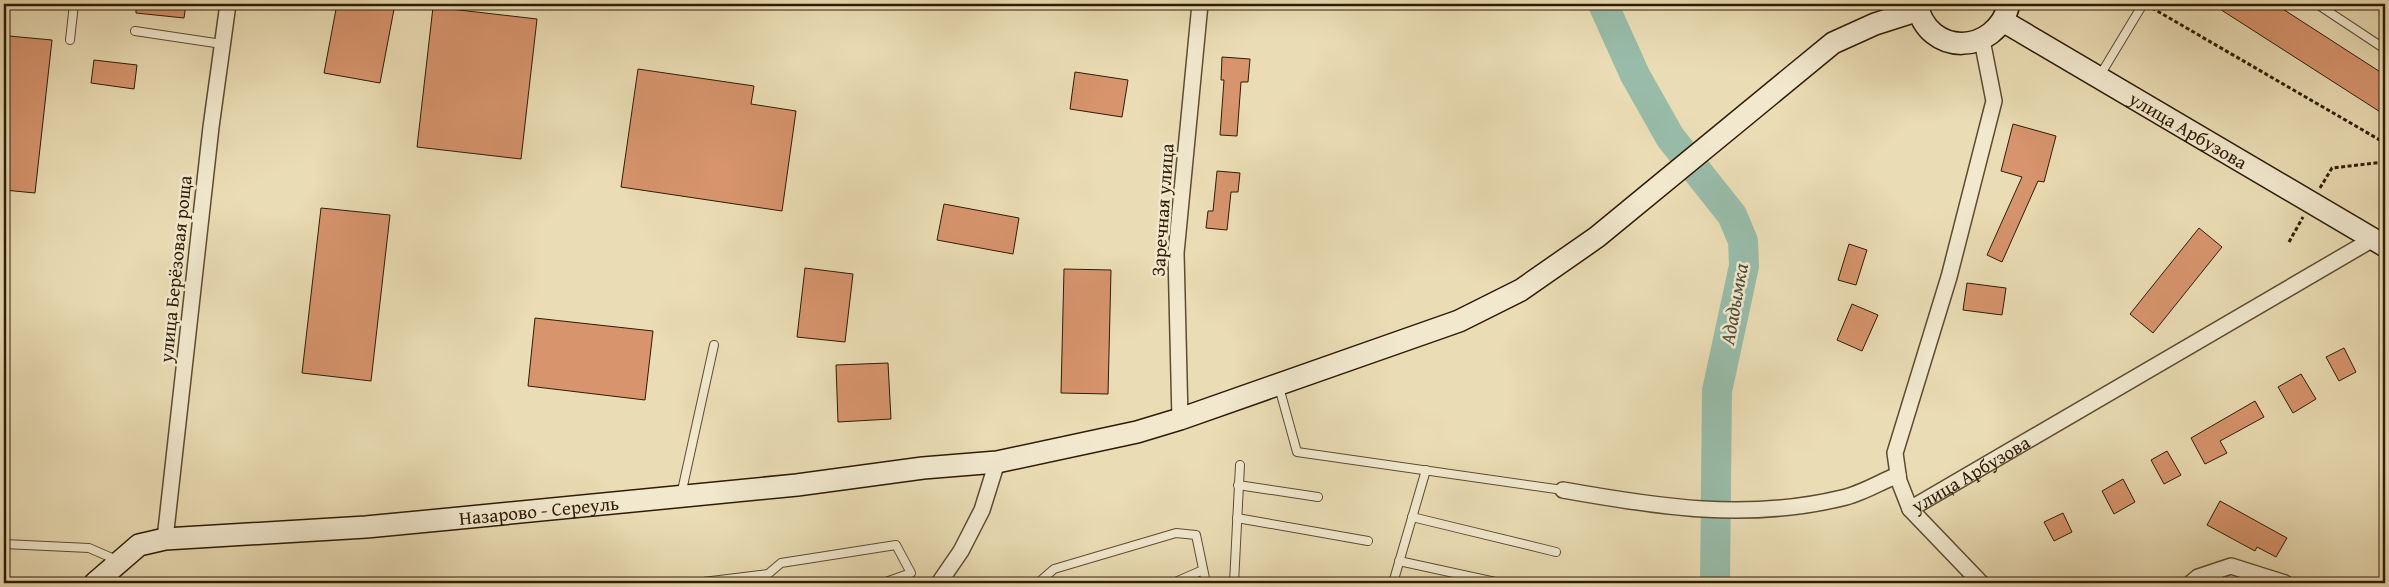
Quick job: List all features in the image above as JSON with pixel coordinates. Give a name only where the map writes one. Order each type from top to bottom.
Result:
[{"type":"street","name":"улица Берёзовая роща","points":[[165,540],[211,127],[228,4]]},
{"type":"street","name":"Заречная улица","points":[[1180,419],[1176,253],[1200,4]]},
{"type":"street","name":"Назарово - Сереуль","points":[[95,583],[139,545],[165,540],[366,527],[681,497],[797,485],[923,468],[997,462],[1136,432],[1180,419],[1459,321],[1512,294],[1597,237],[1833,43],[1918,7]]},
{"type":"street","points":[[1918,7],[1928,28],[1945,40],[1969,44],[1982,40],[1993,33],[2006,12]]},
{"type":"street","name":"улица Арбузова","points":[[1982,40],[1994,101],[1949,277],[1895,453],[1898,475],[1910,509],[2379,243],[2099,77],[2006,12]]},
{"type":"street","points":[[939,583],[961,551],[982,510],[997,462]]},
{"type":"street","points":[[1564,490],[1692,510],[1771,510],[1843,498],[1898,475]]},
{"type":"street","points":[[1910,509],[1981,583]]},
{"type":"street","points":[[2190,583],[2198,577],[2231,566],[2285,583]]},
{"type":"lane","points":[[70,40],[74,4]]},
{"type":"lane","points":[[2099,77],[2144,4]]},
{"type":"lane","points":[[2317,4],[2385,49]]},
{"type":"lane","points":[[135,31],[222,44]]},
{"type":"lane","points":[[681,497],[714,345]]},
{"type":"lane","points":[[1278,385],[1297,452],[1564,490]]},
{"type":"lane","points":[[1234,583],[1240,465]]},
{"type":"lane","points":[[1393,583],[1426,470]]},
{"type":"lane","points":[[1238,485],[1318,497]]},
{"type":"lane","points":[[1412,517],[1556,552]]},
{"type":"lane","points":[[1237,518],[1368,541]]},
{"type":"lane","points":[[1038,583],[1054,569],[1176,533],[1196,534],[1206,583]]},
{"type":"lane","points":[[4,544],[89,548],[120,561]]},
{"type":"lane","points":[[744,583],[768,574],[781,563],[896,546],[911,573],[883,583]]},
{"type":"lane","points":[[1400,561],[1500,583]]},
{"type":"lane","points":[[1173,583],[1203,570]]},
{"type":"lane","points":[[695,583],[768,574]]},
{"type":"path","points":[[2144,4],[2385,143]]},
{"type":"path","points":[[2332,168],[2385,162]]},
{"type":"building","points":[[136,4],[186,4],[184,18],[136,13]]},
{"type":"building","points":[[337,4],[395,4],[380,83],[324,73]]},
{"type":"building","points":[[2212,4],[2275,4],[2385,75],[2385,115]]},
{"type":"building","points":[[433,7],[537,19],[521,159],[417,147]]},
{"type":"building","points":[[9,36],[52,40],[35,193],[4,190],[4,80]]},
{"type":"building","points":[[1222,57],[1250,59],[1248,82],[1241,82],[1237,136],[1220,135],[1224,80],[1221,80]]},
{"type":"building","points":[[94,60],[137,65],[134,89],[91,83]]},
{"type":"building","points":[[638,69],[754,86],[751,104],[796,111],[782,211],[621,187]]},
{"type":"building","points":[[1075,72],[1128,80],[1122,117],[1070,109]]},
{"type":"building","points":[[2013,124],[2056,136],[2044,182],[2038,181],[2002,262],[1987,255],[2022,177],[2001,171]]},
{"type":"building","points":[[1217,171],[1240,173],[1238,192],[1231,192],[1227,230],[1206,228],[1208,211],[1213,211]]},
{"type":"building","points":[[944,204],[1019,218],[1013,254],[937,240]]},
{"type":"building","points":[[321,208],[390,215],[371,381],[302,373]]},
{"type":"building","points":[[2199,228],[2222,247],[2153,333],[2130,314]]},
{"type":"building","points":[[1849,244],[1867,250],[1856,285],[1838,280]]},
{"type":"building","points":[[805,268],[853,274],[845,342],[797,337]]},
{"type":"building","points":[[1064,269],[1111,270],[1108,394],[1061,393]]},
{"type":"building","points":[[1967,283],[2006,288],[2002,315],[1963,310]]},
{"type":"building","points":[[1852,304],[1878,315],[1862,351],[1837,340]]},
{"type":"building","points":[[535,318],[653,331],[645,400],[528,386]]},
{"type":"building","points":[[2344,348],[2356,372],[2339,381],[2326,357]]},
{"type":"building","points":[[888,363],[891,419],[838,422],[836,365]]},
{"type":"building","points":[[2301,374],[2316,399],[2293,413],[2278,387]]},
{"type":"building","points":[[2255,401],[2264,417],[2220,441],[2227,453],[2205,464],[2191,438]]},
{"type":"building","points":[[2167,451],[2181,475],[2164,484],[2151,460]]},
{"type":"building","points":[[2123,479],[2135,502],[2114,514],[2102,491]]},
{"type":"building","points":[[2220,501],[2287,538],[2276,557],[2257,547],[2255,551],[2207,525]]},
{"type":"building","points":[[2063,513],[2072,532],[2054,541],[2044,522]]},
{"type":"waterway","name":"Ададымка","points":[[1603,4],[1635,75],[1670,137],[1732,215],[1743,241],[1744,266],[1717,391],[1715,583]]}]
